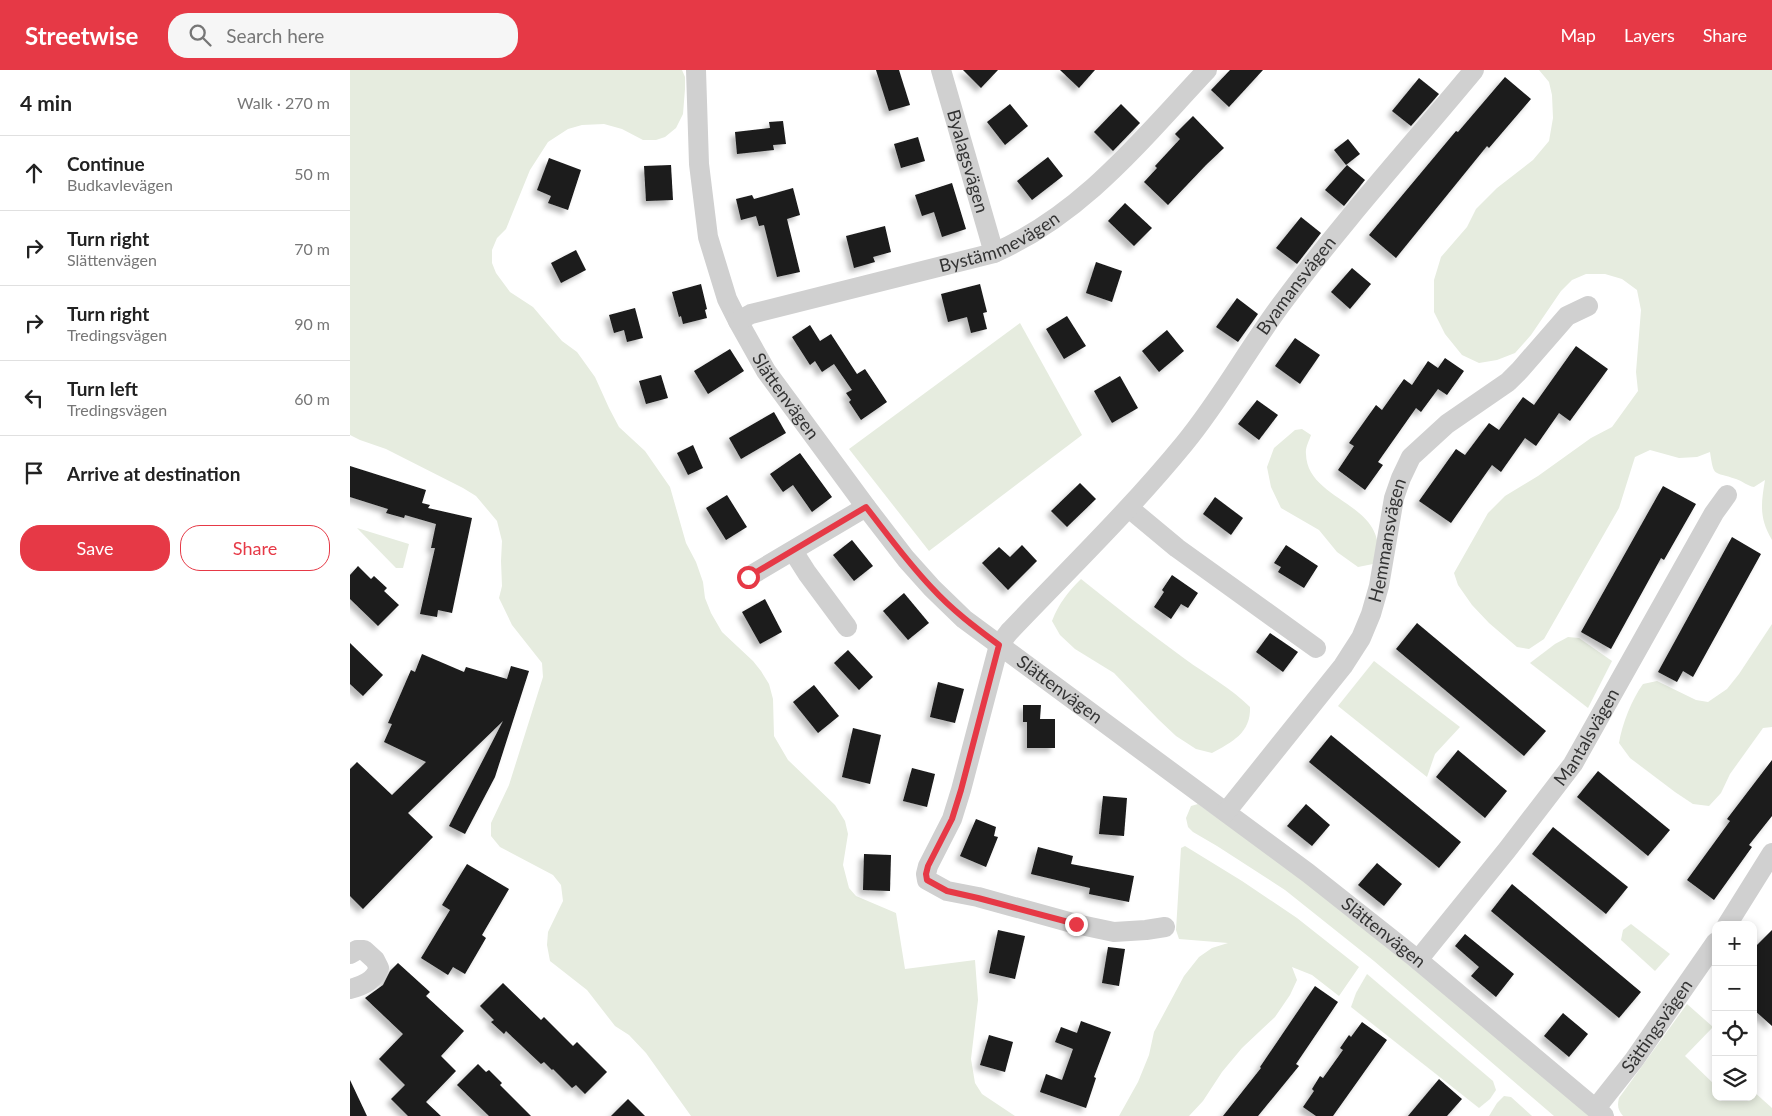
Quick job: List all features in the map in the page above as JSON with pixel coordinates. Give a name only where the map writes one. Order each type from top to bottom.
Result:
[{"type":"street","name":"Slättenvägen","points":[[696,70],[699,164],[708,237],[727,299],[766,371],[866,507],[932,588],[960,615],[999,645],[1308,873],[1418,960],[1600,1112]]},
{"type":"street","name":"Byalagsvägen","points":[[941,70],[994,253]]},
{"type":"street","name":"Bystämmevägen","points":[[738,321],[751,314],[994,253],[1030,236],[1057,218],[1109,174],[1207,70]]},
{"type":"street","name":"Byamansvägen","points":[[999,645],[1009,632],[1129,508],[1185,443],[1285,298],[1474,70]]},
{"type":"street","name":"Hemmansvägen","points":[[1226,812],[1343,666],[1361,638],[1371,614],[1379,586],[1394,498],[1401,478],[1412,457],[1448,424],[1508,382],[1567,316],[1588,306]]},
{"type":"street","name":"Mantalsvägen","points":[[1418,960],[1507,850],[1573,764],[1714,513],[1727,496]]},
{"type":"street","points":[[748,577],[866,507]]},
{"type":"street","points":[[1129,508],[1177,548],[1316,648]]},
{"type":"street","points":[[793,551],[847,627]]},
{"type":"street","points":[[999,645],[961,790],[952,819],[928,866],[927,880],[947,891],[1114,932],[1164,927]]},
{"type":"street","points":[[1730,921],[1772,853]]},
{"type":"street","name":"Sättingsvägen","points":[[1600,1112],[1712,948]]},
{"type":"street","points":[[350,954],[357,950],[364,950],[375,960],[378,968],[376,976],[369,981],[361,986],[350,988]]},
{"type":"shaded area","points":[[350,70],[682,70],[685,77],[683,114],[676,128],[665,137],[656,140],[643,140],[622,129],[604,124],[582,125],[568,129],[548,142],[530,170],[506,229],[497,238],[492,250],[492,263],[496,273],[510,292],[533,307],[562,341],[577,352],[595,377],[619,427],[645,451],[670,487],[686,543],[696,562],[703,582],[705,598],[711,613],[722,632],[753,661],[769,684],[773,699],[774,736],[788,760],[835,805],[845,821],[848,834],[843,865],[849,888],[856,896],[896,913],[905,969],[975,960],[978,1000],[971,1059],[975,1083],[982,1094],[1015,1116],[691,1116],[646,1053],[629,1035],[615,1026],[587,990],[550,961],[547,945],[548,932],[563,901],[561,885],[553,875],[500,847],[491,836],[491,823],[509,785],[543,677],[542,663],[512,625],[499,598],[502,586],[502,541],[497,521],[476,496],[463,488],[386,449],[350,435]]},
{"type":"shaded area","points":[[1539,70],[1772,70],[1772,540],[1765,525],[1762,511],[1765,480],[1754,487],[1719,474],[1714,470],[1710,452],[1697,457],[1679,458],[1650,450],[1635,457],[1619,508],[1544,639],[1529,649],[1517,647],[1489,623],[1472,605],[1458,585],[1454,573],[1488,513],[1505,496],[1538,476],[1591,438],[1612,427],[1638,391],[1636,372],[1641,310],[1637,290],[1622,279],[1605,274],[1586,274],[1572,280],[1561,291],[1531,335],[1515,353],[1497,360],[1479,363],[1462,355],[1445,334],[1434,312],[1434,280],[1441,257],[1467,227],[1476,209],[1497,188],[1533,160],[1549,141],[1553,118],[1552,95],[1549,82]]},
{"type":"shaded area","points":[[1020,323],[1082,435],[929,551],[849,449]]},
{"type":"shaded area","points":[[1302,429],[1311,435],[1306,454],[1309,469],[1329,491],[1356,510],[1367,521],[1375,534],[1378,550],[1373,564],[1358,567],[1337,552],[1319,530],[1281,508],[1271,487],[1267,467],[1274,448],[1295,430]]},
{"type":"shaded area","points":[[357,528],[409,544],[403,568],[396,568]]},
{"type":"shaded area","points":[[1081,579],[1250,707],[1247,724],[1239,736],[1212,753],[1196,749],[1176,736],[1114,673],[1075,649],[1060,635],[1052,621],[1064,598]]},
{"type":"shaded area","points":[[1772,624],[1772,727],[1763,728],[1730,774],[1721,793],[1709,806],[1693,804],[1630,758],[1619,743],[1622,728],[1631,704],[1643,684],[1657,681],[1696,700],[1708,702],[1727,689]]},
{"type":"shaded area","points":[[1568,637],[1579,638],[1612,661],[1588,708],[1530,663],[1555,644]]},
{"type":"shaded area","points":[[1374,661],[1460,727],[1435,754],[1427,777],[1338,706]]},
{"type":"shaded area","points":[[1198,804],[1310,884],[1593,1116],[1554,1116],[1374,961],[1285,890],[1193,832],[1188,827],[1186,818],[1191,806]]},
{"type":"shaded area","points":[[1185,846],[1297,918],[1359,967],[1339,996],[1312,975],[1292,967],[1297,980],[1290,995],[1275,1017],[1242,1048],[1222,1072],[1203,1101],[1189,1116],[1119,1116],[1138,1082],[1149,1055],[1154,1032],[1184,976],[1199,957],[1212,948],[1228,943],[1179,939],[1176,930],[1181,848]]},
{"type":"shaded area","points":[[1631,924],[1670,954],[1655,971],[1621,940],[1623,930]]},
{"type":"shaded area","points":[[1367,974],[1493,1081],[1496,1090],[1490,1099],[1479,1108],[1351,1007],[1356,993]]},
{"type":"shaded area","points":[[1687,1004],[1712,1026],[1685,1056],[1712,1082],[1712,1101],[1757,1101],[1757,1095],[1772,1108],[1772,1116],[1623,1116],[1618,1108],[1619,1098]]},
{"type":"shaded area","points":[[1504,1096],[1511,1097],[1532,1116],[1489,1116]]},
{"type":"building","points":[[876,70],[899,70],[910,105],[889,111]]},
{"type":"building","points":[[963,70],[998,70],[981,88]]},
{"type":"building","points":[[1060,70],[1095,70],[1079,88]]},
{"type":"building","points":[[1230,70],[1263,70],[1229,107],[1211,90]]},
{"type":"building","points":[[1505,77],[1531,99],[1489,148],[1487,146],[1396,258],[1369,235],[1456,131],[1458,132]]},
{"type":"building","points":[[1419,78],[1439,94],[1411,126],[1392,111]]},
{"type":"building","points":[[1010,104],[1028,126],[1005,145],[987,122]]},
{"type":"building","points":[[1121,104],[1140,123],[1113,151],[1094,132]]},
{"type":"building","points":[[1193,116],[1224,148],[1168,205],[1144,182],[1157,168],[1155,166],[1180,139],[1175,134]]},
{"type":"building","points":[[783,121],[786,144],[773,145],[774,150],[737,154],[735,132],[770,128],[769,122]]},
{"type":"building","points":[[918,137],[925,161],[901,168],[894,144]]},
{"type":"building","points":[[1348,139],[1360,154],[1346,165],[1334,150]]},
{"type":"building","points":[[1048,157],[1063,176],[1032,200],[1017,181]]},
{"type":"building","points":[[549,158],[581,170],[568,210],[548,203],[551,196],[537,190]]},
{"type":"building","points":[[671,165],[673,200],[646,201],[644,166]]},
{"type":"building","points":[[1347,165],[1365,180],[1344,206],[1325,190]]},
{"type":"building","points":[[952,183],[966,229],[942,237],[934,212],[922,216],[915,195]]},
{"type":"building","points":[[793,188],[800,215],[787,219],[800,272],[777,277],[764,225],[759,226],[756,216],[741,220],[736,199],[752,195],[754,199]]},
{"type":"building","points":[[1125,203],[1152,228],[1134,246],[1108,221]]},
{"type":"building","points":[[1301,217],[1321,233],[1297,264],[1276,248]]},
{"type":"building","points":[[885,226],[891,252],[873,257],[875,262],[854,268],[846,236]]},
{"type":"building","points":[[576,250],[586,270],[561,283],[551,263]]},
{"type":"building","points":[[1096,262],[1122,271],[1112,302],[1086,293]]},
{"type":"building","points":[[1352,268],[1371,284],[1350,309],[1331,292]]},
{"type":"building","points":[[701,284],[707,309],[705,310],[707,318],[683,324],[681,316],[679,317],[672,292]]},
{"type":"building","points":[[980,284],[987,312],[983,313],[987,329],[971,333],[967,317],[948,322],[941,294]]},
{"type":"building","points":[[1237,298],[1258,314],[1238,342],[1216,327]]},
{"type":"building","points":[[635,308],[643,338],[627,342],[624,330],[614,333],[609,315]]},
{"type":"building","points":[[1067,316],[1086,346],[1064,359],[1046,329]]},
{"type":"building","points":[[810,325],[820,341],[831,334],[857,374],[865,369],[887,402],[861,420],[849,402],[851,400],[846,393],[852,390],[834,364],[822,372],[815,361],[810,365],[792,337]]},
{"type":"building","points":[[1167,330],[1184,351],[1159,372],[1142,351]]},
{"type":"building","points":[[1295,338],[1320,355],[1300,384],[1275,366]]},
{"type":"building","points":[[1576,346],[1608,369],[1570,421],[1559,413],[1536,446],[1525,438],[1501,472],[1492,465],[1451,523],[1419,501],[1456,449],[1465,455],[1489,423],[1499,430],[1523,397],[1534,405]]},
{"type":"building","points":[[730,349],[744,371],[708,394],[694,371]]},
{"type":"building","points":[[1445,358],[1464,371],[1447,395],[1438,389],[1421,412],[1416,408],[1378,462],[1383,465],[1365,490],[1338,470],[1354,446],[1349,443],[1376,405],[1382,410],[1404,379],[1412,385],[1428,361],[1438,368]]},
{"type":"building","points":[[661,375],[668,398],[646,404],[639,381]]},
{"type":"building","points":[[1120,376],[1138,408],[1112,423],[1094,391]]},
{"type":"building","points":[[1257,400],[1278,415],[1259,440],[1238,424]]},
{"type":"building","points":[[774,412],[786,433],[741,459],[729,438]]},
{"type":"building","points":[[693,445],[703,468],[688,475],[677,453]]},
{"type":"building","points":[[800,453],[832,497],[812,512],[793,485],[783,492],[770,474]]},
{"type":"building","points":[[350,466],[426,490],[422,503],[430,505],[428,508],[472,518],[452,613],[438,610],[437,617],[420,614],[435,548],[431,548],[436,524],[405,515],[404,518],[386,513],[388,509],[350,497]]},
{"type":"building","points":[[1080,483],[1096,499],[1067,527],[1051,511]]},
{"type":"building","points":[[1663,486],[1696,504],[1664,560],[1661,558],[1611,649],[1581,632]]},
{"type":"building","points":[[727,495],[747,527],[726,540],[706,508]]},
{"type":"building","points":[[1215,497],[1243,518],[1231,535],[1203,514]]},
{"type":"building","points":[[1732,537],[1761,554],[1693,677],[1683,671],[1677,682],[1658,672]]},
{"type":"building","points":[[852,540],[873,566],[854,581],[833,555]]},
{"type":"building","points":[[1022,545],[1037,561],[1008,590],[982,563],[999,547],[1010,557]]},
{"type":"building","points":[[1286,545],[1318,566],[1304,588],[1278,572],[1281,567],[1274,563]]},
{"type":"building","points":[[358,566],[371,579],[374,576],[387,588],[384,591],[399,605],[378,626],[350,599],[350,575]]},
{"type":"building","points":[[1172,575],[1198,593],[1188,608],[1181,604],[1171,619],[1154,607]]},
{"type":"building","points":[[904,593],[929,623],[908,640],[883,611]]},
{"type":"building","points":[[765,599],[782,632],[760,644],[742,612]]},
{"type":"building","points":[[1417,623],[1546,731],[1524,756],[1396,649]]},
{"type":"building","points":[[1270,633],[1298,652],[1283,672],[1256,652]]},
{"type":"building","points":[[350,643],[383,675],[363,696],[350,684]]},
{"type":"building","points":[[848,650],[873,677],[859,690],[834,663]]},
{"type":"building","points":[[422,654],[464,672],[466,667],[507,679],[511,666],[529,671],[495,777],[465,834],[449,826],[503,721],[408,813],[433,837],[363,909],[350,896],[350,769],[357,762],[392,795],[426,762],[384,742],[392,724],[388,723],[411,670],[415,672]]},
{"type":"building","points":[[938,682],[964,689],[955,723],[930,717]]},
{"type":"building","points":[[814,685],[839,716],[818,733],[793,702]]},
{"type":"building","points":[[1023,705],[1041,705],[1040,719],[1055,719],[1055,748],[1027,748],[1027,722],[1023,722]]},
{"type":"building","points":[[853,728],[881,735],[870,784],[842,777]]},
{"type":"building","points":[[1331,735],[1461,842],[1439,868],[1309,762]]},
{"type":"building","points":[[1458,750],[1507,791],[1485,818],[1436,777]]},
{"type":"building","points":[[1772,760],[1772,816],[1749,845],[1752,847],[1714,900],[1687,880],[1730,821],[1727,819]]},
{"type":"building","points":[[912,768],[935,774],[927,807],[903,801]]},
{"type":"building","points":[[1598,771],[1670,830],[1648,856],[1577,797]]},
{"type":"building","points":[[1103,796],[1127,798],[1124,836],[1099,834]]},
{"type":"building","points":[[1306,804],[1330,825],[1312,846],[1287,826]]},
{"type":"building","points":[[976,819],[996,827],[994,836],[998,837],[986,867],[960,856]]},
{"type":"building","points":[[1553,827],[1628,887],[1606,914],[1532,854]]},
{"type":"building","points":[[1038,847],[1073,856],[1071,864],[1134,876],[1129,902],[1089,894],[1090,888],[1031,874]]},
{"type":"building","points":[[864,854],[891,855],[890,891],[863,890]]},
{"type":"building","points":[[1377,863],[1402,884],[1384,906],[1358,885]]},
{"type":"building","points":[[467,864],[509,889],[482,935],[486,938],[465,974],[453,967],[448,975],[421,958],[450,910],[442,905]]},
{"type":"building","points":[[1512,884],[1641,992],[1619,1018],[1491,911]]},
{"type":"building","points":[[998,930],[1025,936],[1015,979],[989,973]]},
{"type":"building","points":[[1772,930],[1772,1026],[1757,1013],[1757,945]]},
{"type":"building","points":[[1465,934],[1514,974],[1496,997],[1471,976],[1479,967],[1455,946]]},
{"type":"building","points":[[1108,947],[1125,949],[1119,986],[1102,983]]},
{"type":"building","points":[[398,963],[430,992],[426,996],[464,1031],[441,1056],[456,1071],[426,1102],[441,1116],[408,1116],[391,1099],[405,1085],[379,1059],[403,1034],[365,998],[383,985],[390,971]]},
{"type":"building","points":[[503,983],[541,1020],[544,1017],[573,1046],[577,1042],[607,1072],[585,1094],[576,1085],[572,1088],[553,1069],[544,1062],[541,1064],[506,1031],[504,1034],[491,1022],[494,1020],[480,1006]]},
{"type":"building","points":[[1315,986],[1338,1002],[1296,1064],[1299,1066],[1258,1116],[1223,1116],[1261,1068]]},
{"type":"building","points":[[1563,1013],[1588,1034],[1569,1057],[1544,1036]]},
{"type":"building","points":[[1081,1021],[1111,1032],[1094,1077],[1096,1078],[1086,1108],[1040,1092],[1046,1074],[1062,1080],[1073,1049],[1055,1042],[1061,1027],[1077,1033]]},
{"type":"building","points":[[1362,1022],[1387,1040],[1333,1116],[1316,1116],[1303,1107],[1314,1091],[1312,1089],[1320,1076],[1323,1078],[1343,1050],[1340,1048],[1349,1035],[1351,1037]]},
{"type":"building","points":[[989,1035],[1013,1042],[1005,1072],[980,1065]]},
{"type":"building","points":[[478,1064],[486,1072],[489,1070],[502,1083],[500,1085],[531,1116],[489,1116],[457,1085]]},
{"type":"building","points":[[1439,1079],[1462,1099],[1447,1116],[1408,1116]]},
{"type":"building","points":[[350,1080],[367,1116],[350,1116]]},
{"type":"building","points":[[628,1099],[645,1116],[611,1116]]},
{"type":"route","points":[[748,577],[866,507],[932,588],[964,619],[999,645],[961,790],[952,819],[928,866],[927,880],[947,891],[1076,924]]}]
